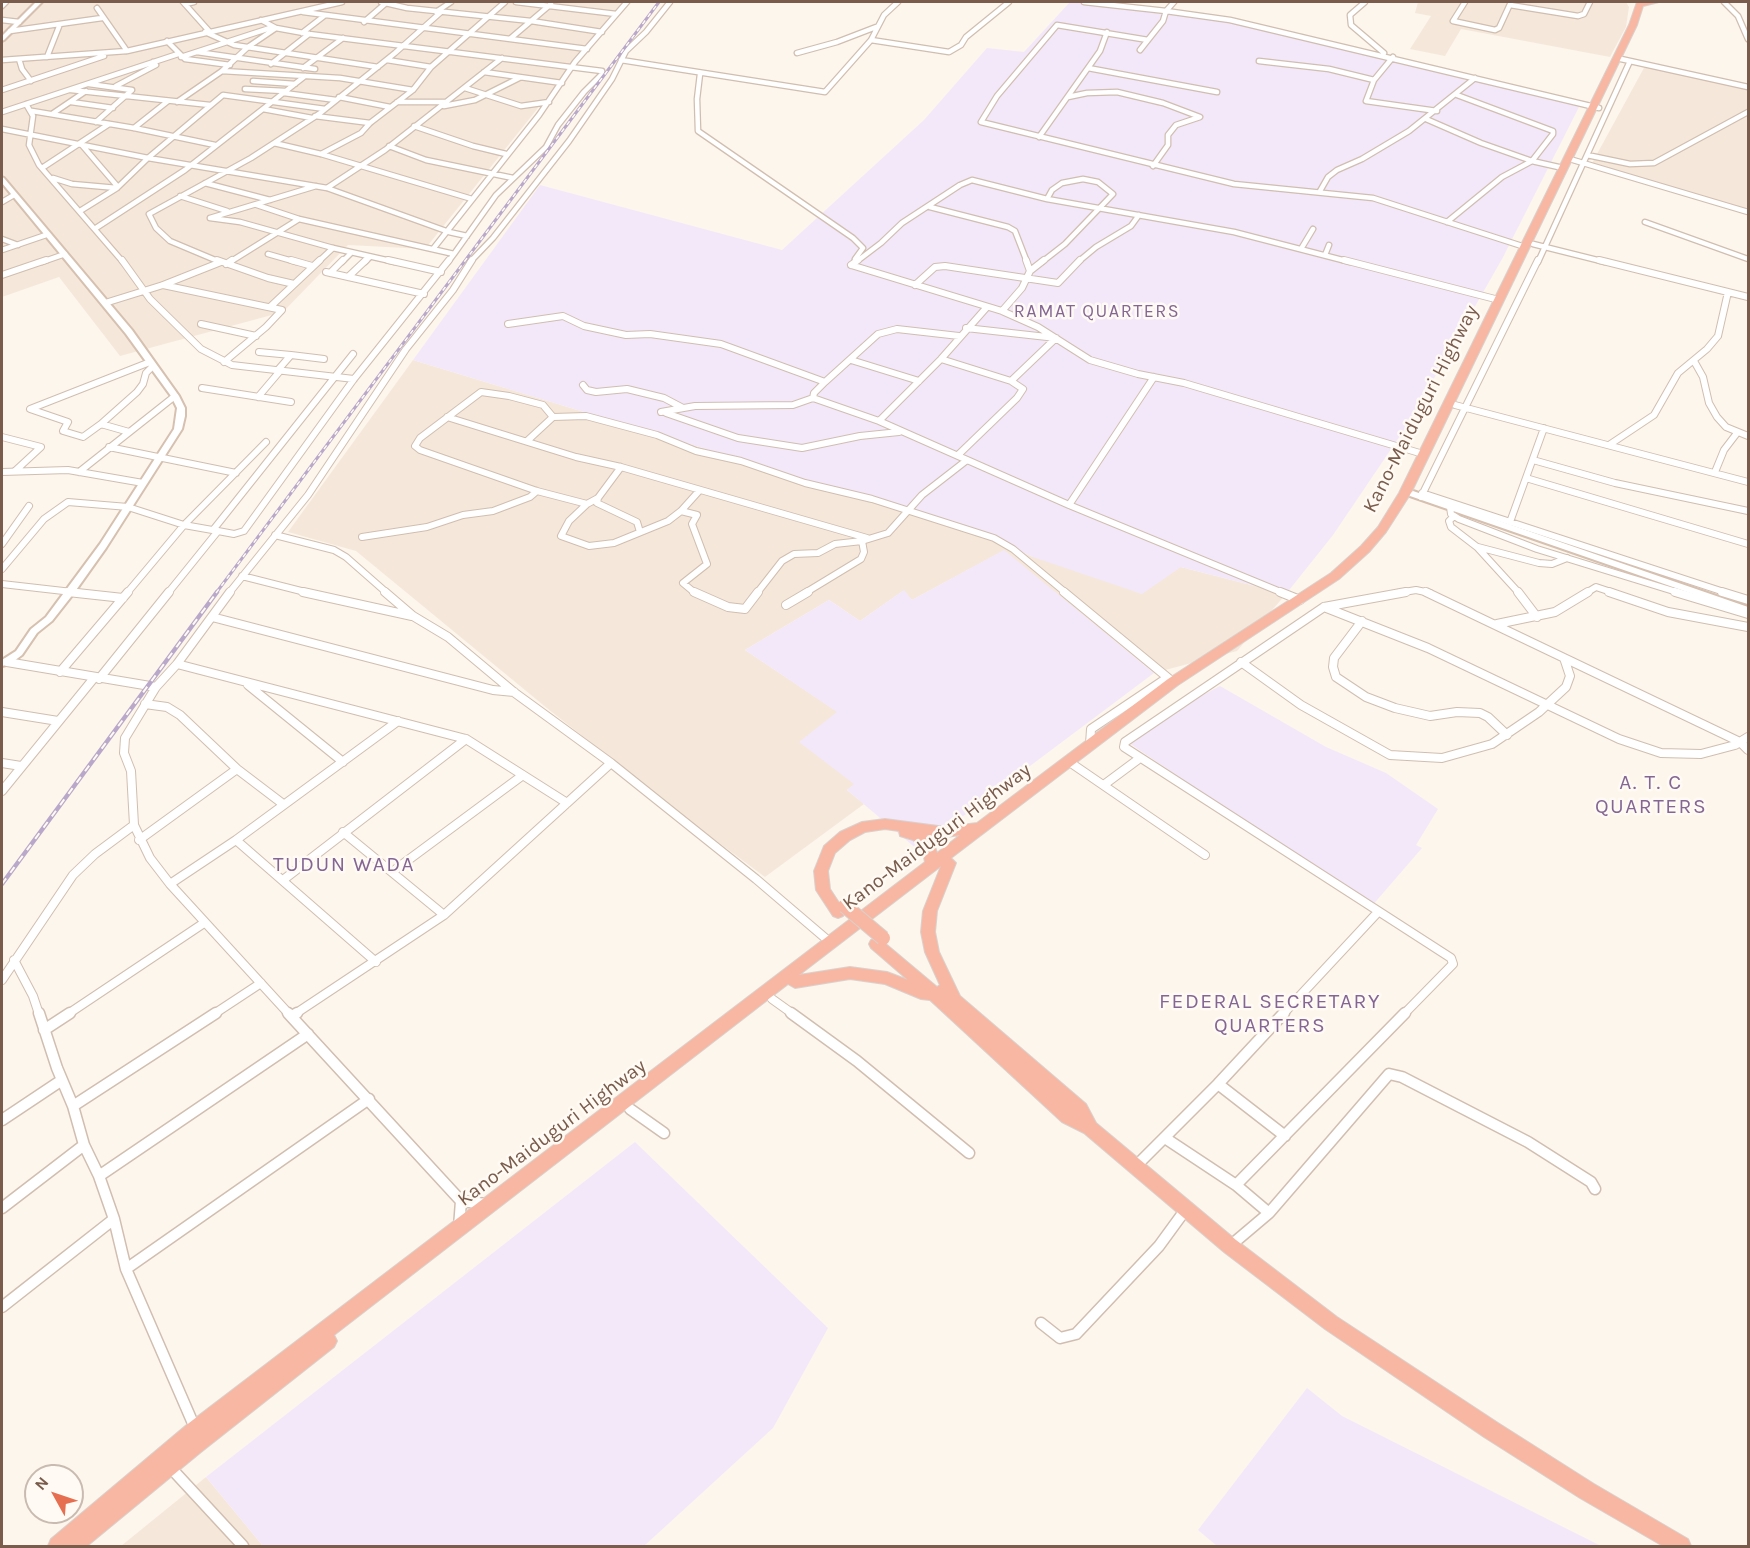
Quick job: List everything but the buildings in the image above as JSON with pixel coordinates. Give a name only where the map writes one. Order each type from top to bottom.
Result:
[{"type":"highway","points":[[1632,2],[1636,19]]},
{"type":"highway","name":"Kano-Maiduguri Highway","points":[[58,1546],[196,1430],[981,827],[1187,681],[1289,615],[1352,570],[1393,528],[1418,495],[1573,164],[1595,107],[1636,19],[1648,2]]},
{"type":"highway","name":"Kano-Maiduguri Highway","points":[[1595,107],[1626,60],[1648,2]]},
{"type":"highway","name":"Kano-Maiduguri Highway","points":[[72,1546],[169,1466],[949,863],[1170,680],[1300,600],[1345,567],[1374,539],[1405,493],[1499,300],[1534,246]]},
{"type":"highway","points":[[981,827],[946,832],[885,824],[862,827],[845,836],[829,850],[821,871],[826,899],[841,909],[952,1004],[1068,1117],[1089,1128],[1230,1246],[1331,1323],[1419,1383],[1587,1491],[1681,1546]]},
{"type":"highway","points":[[841,909],[832,890],[830,866],[844,846],[863,835],[886,830],[910,833],[928,844],[933,864]]},
{"type":"highway","points":[[949,863],[930,911],[928,932],[932,952],[952,1004]]},
{"type":"highway","points":[[795,982],[850,973],[870,974],[887,978],[952,1004]]},
{"type":"street","points":[[2,6],[6,2]]},
{"type":"street","points":[[2,39],[39,2]]},
{"type":"street","points":[[184,3],[194,2]]},
{"type":"street","points":[[2,60],[127,51],[342,2]]},
{"type":"street","points":[[364,22],[383,2],[439,12],[531,21],[602,32]]},
{"type":"street","points":[[294,284],[268,279],[170,240],[156,228],[149,214],[228,171],[314,117],[387,60],[451,2]]},
{"type":"street","points":[[321,154],[353,139],[413,90],[431,67],[450,53],[487,16],[505,2]]},
{"type":"street","points":[[516,2],[552,3],[616,14]]},
{"type":"street","points":[[433,249],[549,102],[575,62],[627,2]]},
{"type":"street","points":[[491,1204],[461,1201],[170,884],[139,840],[134,825],[131,771],[124,753],[125,738],[156,687],[177,664],[242,576],[308,495],[395,365],[453,290],[470,262],[493,238],[569,141],[612,79],[626,51],[646,33],[670,2]]},
{"type":"street","points":[[797,53],[837,42],[876,27],[883,20],[884,15],[898,2]]},
{"type":"street","points":[[871,40],[949,52],[1009,2]]},
{"type":"street","points":[[1084,2],[1166,10],[1230,20],[1390,56],[1595,107]]},
{"type":"street","points":[[1140,50],[1163,21],[1166,10],[1174,2]]},
{"type":"street","points":[[1362,2],[1365,2],[1350,15],[1351,25],[1390,56]]},
{"type":"street","points":[[1465,2],[1453,21],[1495,30],[1499,28],[1510,3],[1578,16],[1584,14],[1590,2]]},
{"type":"street","points":[[1725,2],[1738,16],[1749,39]]},
{"type":"street","points":[[184,3],[207,32],[227,42],[378,67]]},
{"type":"street","points":[[511,38],[552,3]]},
{"type":"street","points":[[97,8],[127,51]]},
{"type":"street","points":[[298,11],[364,22],[511,38],[587,50]]},
{"type":"street","points":[[302,33],[324,16]]},
{"type":"street","points":[[10,32],[102,18]]},
{"type":"street","points":[[2,20],[19,22]]},
{"type":"street","points":[[2,569],[44,519],[68,501],[128,507],[184,525],[216,531],[234,534],[243,531],[354,379],[441,273],[496,195],[546,147],[558,125],[584,92],[603,74],[597,69],[450,53],[302,33],[274,28],[261,20]]},
{"type":"street","points":[[47,57],[60,24]]},
{"type":"street","points":[[237,25],[245,36]]},
{"type":"street","points":[[1149,40],[1067,25],[1054,27],[1036,52],[997,96],[981,120],[985,124],[1234,184],[1373,198],[1504,242],[1534,246],[1749,297]]},
{"type":"street","points":[[621,60],[825,93],[871,40],[876,27]]},
{"type":"street","points":[[2,112],[152,62],[197,52],[274,28]]},
{"type":"street","points":[[177,102],[230,65],[248,47],[274,28]]},
{"type":"street","points":[[1039,137],[1105,42],[1107,32]]},
{"type":"street","points":[[271,64],[309,34]]},
{"type":"street","points":[[303,68],[344,38]]},
{"type":"street","points":[[167,41],[179,55],[230,65]]},
{"type":"street","points":[[197,52],[315,69]]},
{"type":"street","points":[[2,90],[114,53]]},
{"type":"street","points":[[1390,56],[1374,80],[1366,99],[1368,102],[1437,111]]},
{"type":"street","points":[[327,188],[443,106],[502,58]]},
{"type":"street","points":[[19,59],[22,69],[31,81]]},
{"type":"street","points":[[387,60],[431,67]]},
{"type":"street","points":[[1573,164],[1587,155],[1626,60],[1749,87]]},
{"type":"street","points":[[1259,61],[1329,69],[1374,80]]},
{"type":"street","points":[[114,87],[156,65],[152,62]]},
{"type":"street","points":[[1088,68],[1217,92]]},
{"type":"street","points":[[222,71],[361,81],[413,90]]},
{"type":"street","points":[[484,72],[562,83]]},
{"type":"street","points":[[262,74],[245,88],[338,98],[390,107]]},
{"type":"street","points":[[700,74],[696,99],[698,131],[853,238],[863,248],[851,265]]},
{"type":"street","points":[[96,228],[146,198],[304,76]]},
{"type":"street","points":[[443,106],[475,100],[519,78]]},
{"type":"street","points":[[1320,191],[1328,177],[1337,170],[1377,151],[1426,119],[1475,78]]},
{"type":"street","points":[[253,81],[295,84]]},
{"type":"street","points":[[85,84],[132,90],[128,96],[96,122]]},
{"type":"street","points":[[465,88],[521,106],[549,102]]},
{"type":"street","points":[[67,90],[210,105]]},
{"type":"street","points":[[52,114],[86,91]]},
{"type":"street","points":[[1068,97],[1087,93],[1117,92],[1163,103],[1200,117],[1176,125],[1168,135],[1168,145],[1153,166]]},
{"type":"street","points":[[80,211],[117,188],[148,158],[225,94],[325,109]]},
{"type":"street","points":[[1447,222],[1502,177],[1532,161],[1553,131],[1457,95]]},
{"type":"street","points":[[134,128],[168,101]]},
{"type":"street","points":[[71,102],[113,108]]},
{"type":"street","points":[[397,102],[448,102]]},
{"type":"street","points":[[26,104],[32,111],[32,126],[29,135],[31,153],[113,247],[144,291],[201,349],[232,366],[354,379]]},
{"type":"street","points":[[263,109],[370,123]]},
{"type":"street","points":[[32,111],[134,128],[215,145]]},
{"type":"street","points":[[1587,155],[1630,164],[1654,163],[1749,112]]},
{"type":"street","points":[[1426,119],[1481,143],[1532,161],[1573,164],[1749,212]]},
{"type":"street","points":[[42,168],[110,124]]},
{"type":"street","points":[[414,126],[473,146],[506,154]]},
{"type":"street","points":[[2,129],[148,158],[327,188],[448,232],[467,236]]},
{"type":"street","points":[[274,143],[321,154],[358,167],[472,199]]},
{"type":"street","points":[[81,144],[117,188]]},
{"type":"street","points":[[389,146],[426,160],[513,178]]},
{"type":"street","points":[[52,178],[72,184],[117,188]]},
{"type":"street","points":[[2,180],[105,303],[152,364],[181,408],[178,429],[71,591],[50,619],[34,631],[23,647],[4,662]]},
{"type":"street","points":[[851,265],[881,243],[902,223],[930,207],[960,185],[972,180],[1047,199],[1211,227],[1499,300]]},
{"type":"street","points":[[1030,271],[1065,244],[1113,194],[1108,188],[1091,180],[1062,183],[1052,190],[1047,199]]},
{"type":"street","points":[[205,183],[272,200]]},
{"type":"street","points":[[317,186],[210,218],[240,222],[351,253],[441,273]]},
{"type":"street","points":[[2,202],[14,195]]},
{"type":"street","points":[[180,196],[229,212]]},
{"type":"street","points":[[257,204],[299,219],[454,254]]},
{"type":"street","points":[[930,207],[1008,227],[1015,231],[1030,271],[1028,280],[1002,311]]},
{"type":"street","points":[[915,285],[935,267],[945,266],[1028,280],[1061,282],[1082,258],[1131,226],[1138,215]]},
{"type":"street","points":[[105,303],[224,263],[299,219]]},
{"type":"street","points":[[1645,222],[1749,259]]},
{"type":"street","points":[[1301,249],[1313,229]]},
{"type":"street","points":[[2,250],[46,235]]},
{"type":"street","points":[[2,239],[18,245]]},
{"type":"street","points":[[1325,255],[1329,245]]},
{"type":"street","points":[[270,307],[333,248]]},
{"type":"street","points":[[351,253],[328,272],[424,294]]},
{"type":"street","points":[[2,275],[65,254]]},
{"type":"street","points":[[268,254],[312,266]]},
{"type":"street","points":[[348,277],[370,257]]},
{"type":"street","points":[[851,265],[1002,311],[1038,327],[1090,360],[1184,383],[1423,454]]},
{"type":"street","points":[[163,285],[282,310],[256,336],[224,362]]},
{"type":"street","points":[[1609,445],[1654,415],[1678,373],[1694,361],[1718,336],[1728,292]]},
{"type":"street","points":[[879,421],[941,359],[958,336],[987,307]]},
{"type":"street","points":[[508,324],[562,316],[584,326],[626,335],[650,334],[721,344],[825,382]]},
{"type":"street","points":[[201,324],[256,336]]},
{"type":"street","points":[[966,328],[1056,338]]},
{"type":"street","points":[[813,398],[814,393],[825,382],[878,334],[897,329],[958,336]]},
{"type":"street","points":[[1011,381],[1056,338]]},
{"type":"street","points":[[260,352],[324,359]]},
{"type":"street","points":[[2,791],[216,531],[353,354]]},
{"type":"street","points":[[258,397],[291,355]]},
{"type":"street","points":[[941,359],[1011,381],[1023,389],[1017,398],[958,455]]},
{"type":"street","points":[[851,360],[919,381]]},
{"type":"street","points":[[1694,361],[1703,377],[1709,403],[1717,417],[1726,427],[1749,436]]},
{"type":"street","points":[[152,364],[137,392],[83,437],[63,430],[69,423],[30,409],[152,364]]},
{"type":"street","points":[[1069,504],[1154,377]]},
{"type":"street","points":[[583,386],[596,393],[627,389],[664,398],[683,408]]},
{"type":"street","points":[[202,388],[291,402]]},
{"type":"street","points":[[553,417],[543,405],[486,391],[475,395],[420,438],[415,446],[420,450],[537,491],[586,504]]},
{"type":"street","points":[[79,472],[175,396]]},
{"type":"street","points":[[902,432],[860,436],[802,447],[738,438],[661,411],[722,405],[793,405],[813,398],[879,421],[1069,504],[1300,600]]},
{"type":"street","points":[[1460,406],[1749,482]]},
{"type":"street","points":[[527,441],[553,417],[586,416],[657,435],[696,451],[741,460],[805,483],[982,533],[1013,549],[1170,680]]},
{"type":"street","points":[[447,417],[576,457],[621,467],[865,540]]},
{"type":"street","points":[[101,424],[129,432]]},
{"type":"street","points":[[1510,522],[1544,428]]},
{"type":"street","points":[[1715,472],[1724,450],[1737,433]]},
{"type":"street","points":[[2,437],[41,447],[15,471]]},
{"type":"street","points":[[60,672],[184,525],[266,442]]},
{"type":"street","points":[[109,447],[236,473]]},
{"type":"street","points":[[681,511],[696,515],[692,524],[707,564],[683,583],[699,596],[745,609],[782,561],[794,554],[818,553],[835,544],[865,540],[888,533],[897,525],[906,510],[922,495],[967,460]]},
{"type":"street","points":[[1533,460],[1615,483],[1749,511]]},
{"type":"street","points":[[621,467],[598,498],[586,504],[569,521],[561,536],[565,539],[598,546],[668,521],[681,511],[699,491]]},
{"type":"street","points":[[2,472],[79,472],[143,483]]},
{"type":"street","points":[[1526,478],[1715,536],[1749,544]]},
{"type":"street","points":[[362,537],[426,527],[463,515],[493,511],[530,497],[537,491]]},
{"type":"street","points":[[1418,495],[1538,549],[1749,612]]},
{"type":"street","points":[[1418,495],[1510,522],[1749,600]]},
{"type":"street","points":[[598,498],[597,503],[638,522],[640,532]]},
{"type":"street","points":[[2,545],[29,506]]},
{"type":"street","points":[[1452,512],[1449,521],[1451,527],[1477,547],[1513,585],[1537,617]]},
{"type":"street","points":[[1452,512],[1749,612]]},
{"type":"street","points":[[275,535],[334,550],[363,571],[413,616],[448,637],[515,693],[611,763],[756,879],[831,943]]},
{"type":"street","points":[[786,605],[861,559],[865,540]]},
{"type":"street","points":[[2,545],[19,546]]},
{"type":"street","points":[[1477,547],[1539,563],[1552,564],[1567,558]]},
{"type":"street","points":[[242,576],[352,604],[413,616]]},
{"type":"street","points":[[2,584],[123,598]]},
{"type":"street","points":[[1493,624],[1555,612],[1596,587],[1668,612],[1749,627]]},
{"type":"street","points":[[1236,1185],[1453,964],[1450,958],[1140,758],[1124,747],[1125,742],[1324,607],[1416,590],[1425,591],[1552,650],[1564,658],[1740,742],[1749,750]]},
{"type":"street","points":[[1324,607],[1428,648],[1619,740],[1661,753],[1701,754],[1749,737]]},
{"type":"street","points":[[212,617],[493,690],[515,693]]},
{"type":"street","points":[[1362,621],[1334,658],[1333,668],[1336,677],[1366,697],[1395,708],[1431,716],[1457,712],[1480,713],[1488,717],[1507,735]]},
{"type":"street","points":[[1241,662],[1301,705],[1390,755],[1443,758],[1481,748],[1507,735],[1547,704],[1566,687],[1570,676],[1564,658]]},
{"type":"street","points":[[4,662],[96,679],[156,687]]},
{"type":"street","points":[[177,664],[466,739],[567,803]]},
{"type":"street","points":[[244,682],[343,762]]},
{"type":"street","points":[[145,704],[167,707],[180,715],[237,769],[283,804]]},
{"type":"street","points":[[2,712],[58,721]]},
{"type":"street","points":[[170,884],[236,840],[398,721]]},
{"type":"street","points":[[283,880],[466,739]]},
{"type":"street","points":[[1105,784],[1140,758]]},
{"type":"street","points":[[2,763],[21,766]]},
{"type":"street","points":[[292,1016],[444,915],[611,763]]},
{"type":"street","points":[[1072,763],[1105,784],[1183,842],[1205,855]]},
{"type":"street","points":[[139,840],[237,769]]},
{"type":"street","points":[[392,872],[523,775]]},
{"type":"street","points":[[2,980],[74,875],[95,855],[134,825]]},
{"type":"street","points":[[343,832],[444,915]]},
{"type":"street","points":[[236,840],[376,962]]},
{"type":"street","points":[[1135,1167],[1218,1084],[1378,912]]},
{"type":"street","points":[[44,1030],[204,923]]},
{"type":"street","points":[[14,960],[33,996],[73,1107],[84,1145],[99,1176],[114,1219],[126,1269],[196,1430]]},
{"type":"street","points":[[73,1107],[261,983]]},
{"type":"street","points":[[772,999],[857,1060],[969,1153]]},
{"type":"street","points":[[99,1176],[308,1035]]},
{"type":"street","points":[[1230,1246],[1269,1213],[1389,1074],[1402,1077],[1528,1142],[1591,1182],[1594,1189]]},
{"type":"street","points":[[2,1120],[62,1080]]},
{"type":"street","points":[[1218,1084],[1285,1136]]},
{"type":"street","points":[[126,1269],[369,1099]]},
{"type":"street","points":[[630,1109],[664,1133]]},
{"type":"street","points":[[1165,1138],[1236,1185],[1269,1213]]},
{"type":"street","points":[[2,1208],[84,1145]]},
{"type":"street","points":[[459,1229],[461,1201]]},
{"type":"street","points":[[1041,1323],[1060,1338],[1076,1335],[1159,1246],[1186,1209]]},
{"type":"street","points":[[2,1307],[114,1219]]},
{"type":"street","points":[[169,1466],[243,1546]]},
{"type":"shaded area","points":[[2,2],[623,2],[425,249],[348,245],[283,312],[120,356],[59,277],[2,297]]},
{"type":"shaded area","points":[[1070,2],[1157,9],[1228,20],[1580,105],[1502,259],[1408,424],[1333,535],[1286,594],[1181,567],[1142,594],[1033,557],[960,523],[798,477],[413,360],[540,185],[782,250],[924,120],[987,48],[1024,52]]},
{"type":"shaded area","points":[[1418,2],[1626,2],[1629,7],[1626,27],[1610,57],[1461,29],[1445,56],[1410,49],[1431,16],[1415,13]]},
{"type":"shaded area","points":[[1645,66],[1748,86],[1748,211],[1591,165]]},
{"type":"shaded area","points":[[413,360],[798,477],[961,523],[1033,557],[1181,567],[1286,594],[1237,651],[1154,673],[1003,551],[912,600],[903,591],[860,621],[829,600],[745,650],[838,712],[855,785],[847,790],[864,804],[765,877],[548,709],[356,551],[288,532]]},
{"type":"shaded area","points":[[1004,550],[1154,673],[918,850],[847,790],[854,784],[799,742],[837,712],[745,650],[829,600],[860,621],[904,590],[912,600]]},
{"type":"shaded area","points":[[1220,686],[1326,747],[1386,773],[1438,809],[1416,845],[1422,848],[1371,907],[1129,743],[1171,712]]},
{"type":"shaded area","points":[[635,1142],[828,1328],[773,1428],[644,1546],[263,1546],[206,1477]]},
{"type":"shaded area","points":[[1307,1388],[1342,1416],[1601,1546],[1217,1546],[1198,1530]]},
{"type":"shaded area","points":[[206,1477],[263,1546],[121,1546]]},
{"type":"railway","points":[[216,593],[659,2]]},
{"type":"railway","points":[[2,884],[217,592]]},
{"type":"district","name":"RAMAT QUARTERS","points":[[1097,312]]},
{"type":"district","name":"A. T. C QUARTERS","points":[[1651,795]]},
{"type":"district","name":"TUDUN WADA","points":[[344,865]]},
{"type":"district","name":"FEDERAL SECRETARY QUARTERS","points":[[1270,1014]]}]
